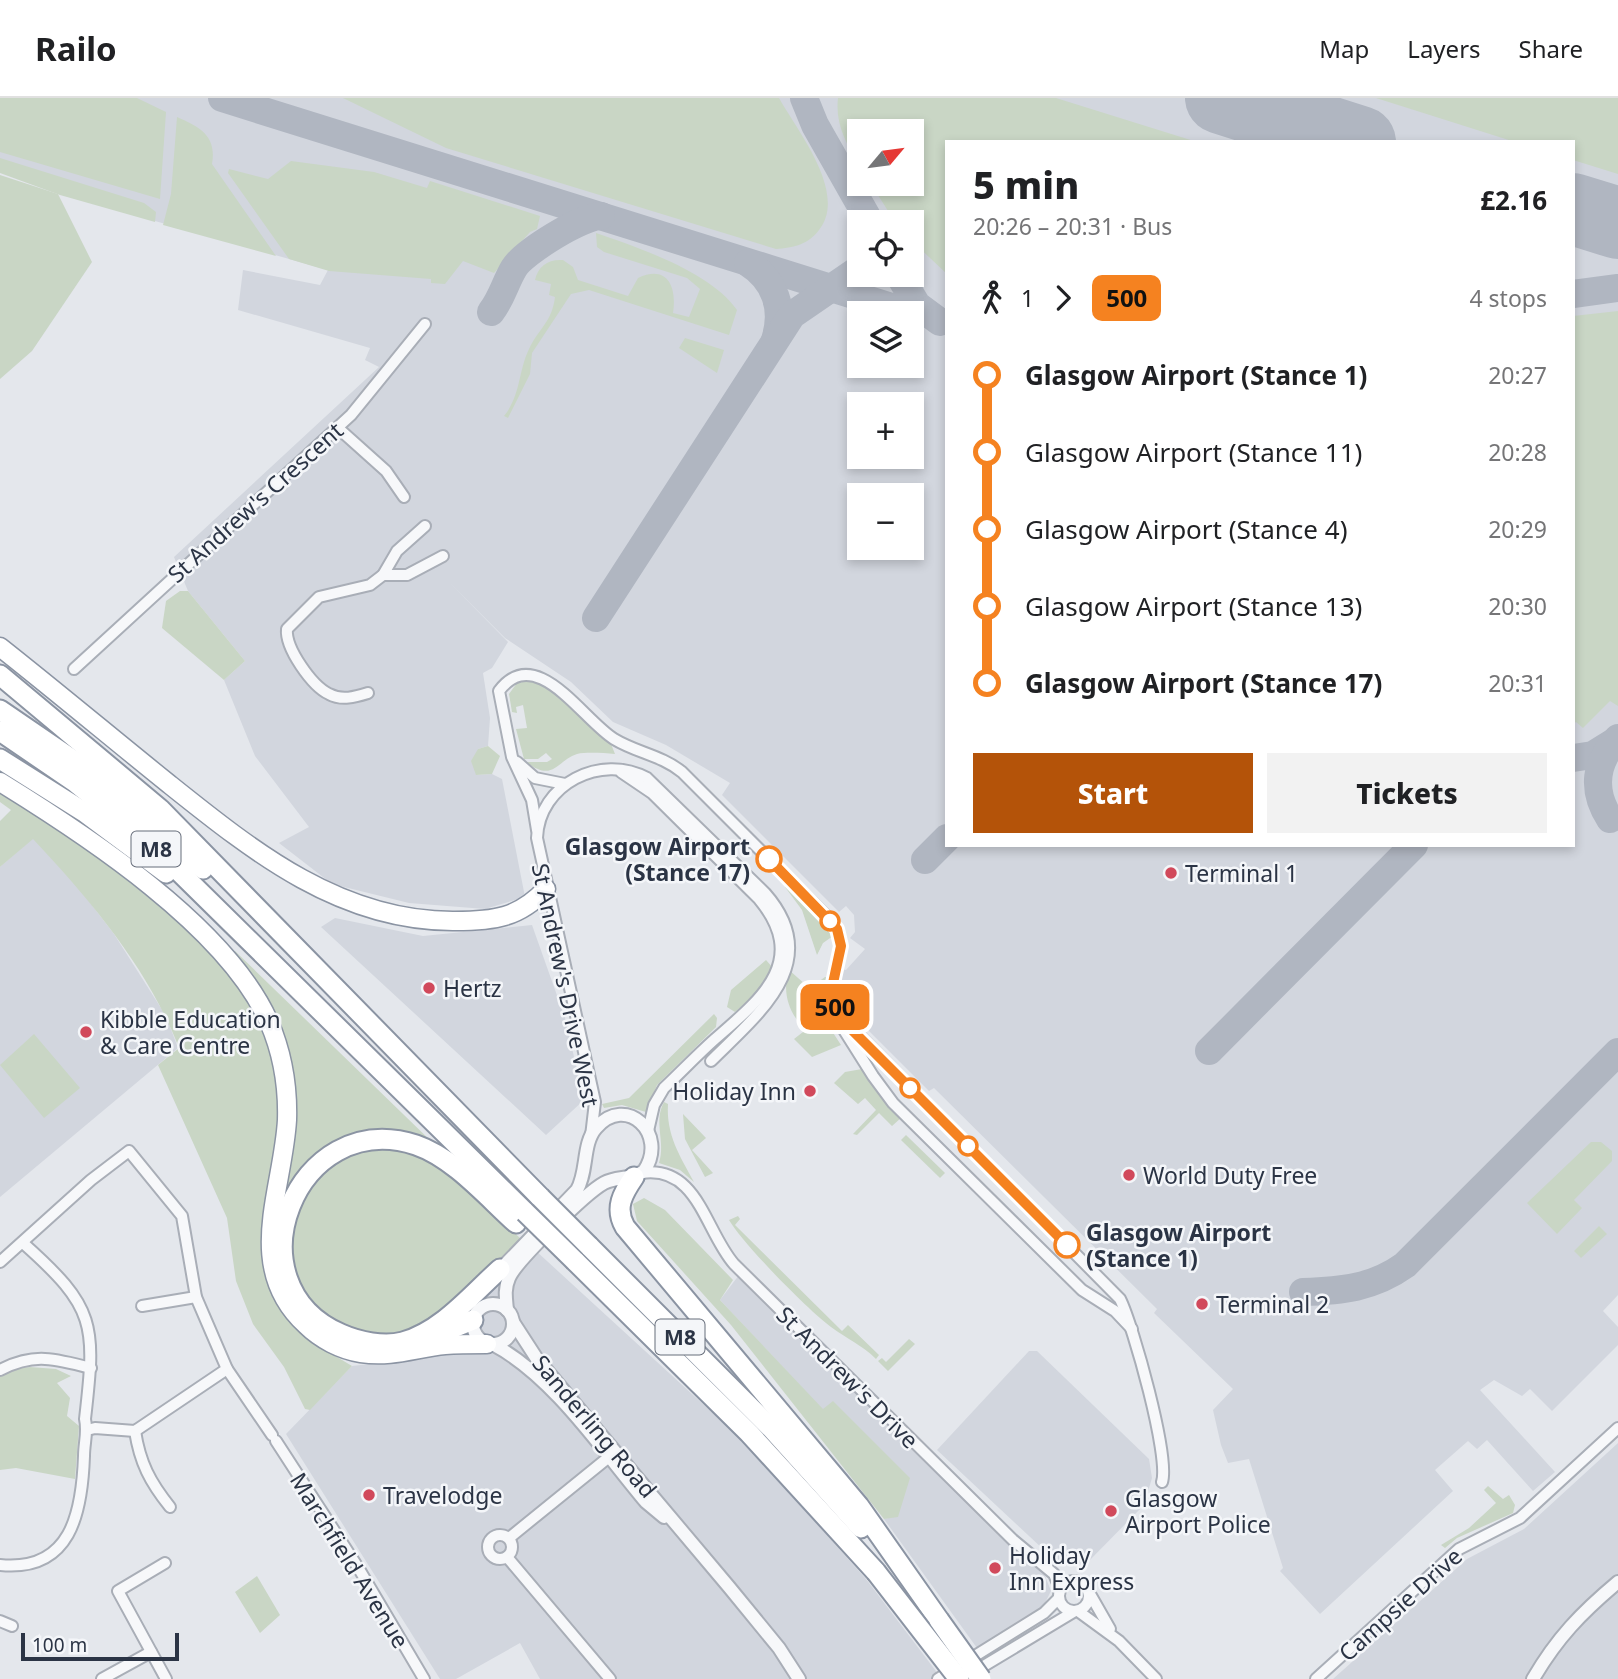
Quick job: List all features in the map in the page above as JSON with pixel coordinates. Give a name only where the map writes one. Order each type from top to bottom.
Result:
[{"type":"highway","points":[[0,647],[216,822],[272,862],[326,893],[405,918],[471,921],[521,911],[546,889]]},
{"type":"highway","name":"M8","points":[[0,675],[160,809],[409,1065],[771,1428],[849,1516],[960,1679]]},
{"type":"highway","name":"M8","points":[[0,710],[94,775],[149,819],[409,1065]]},
{"type":"highway","name":"M8","points":[[0,731],[76,783],[138,833],[296,986],[521,1218],[849,1516]]},
{"type":"highway","name":"M8","points":[[0,759],[123,840],[296,986]]},
{"type":"highway","points":[[0,782],[95,846],[172,906],[224,955],[262,1007],[281,1059],[287,1101],[285,1138],[270,1222],[269,1250],[279,1288],[298,1318],[328,1341],[359,1353],[396,1354],[445,1345],[491,1344]]},
{"type":"highway","points":[[475,1315],[444,1333],[402,1342],[372,1342],[337,1332],[316,1318],[298,1296],[285,1268],[282,1236],[292,1199],[308,1174],[344,1149],[372,1141],[403,1142],[439,1157],[521,1218]]},
{"type":"highway","points":[[638,1175],[620,1203],[620,1215],[625,1227],[671,1278],[849,1516],[939,1620],[981,1679]]},
{"type":"highway","points":[[402,1342],[443,1321],[500,1269]]},
{"type":"street","name":"St Andrew's Crescent","points":[[74,669],[338,428],[425,324]]},
{"type":"street","points":[[338,428],[386,471],[404,497]]},
{"type":"street","points":[[368,694],[345,698],[327,694],[300,664],[286,636],[291,622],[319,597],[359,590],[383,575],[397,551],[425,526]]},
{"type":"street","points":[[383,575],[407,575],[443,556]]},
{"type":"street","name":"St Andrew's Drive West","points":[[590,1139],[595,1102],[546,889],[532,800],[512,757],[499,691],[515,677],[527,672],[544,678],[613,739],[663,758],[682,772],[837,929],[841,946],[830,997],[834,1006]]},
{"type":"street","points":[[512,757],[535,778],[565,785],[588,772],[621,772],[652,793],[771,907],[788,937],[788,963],[783,978],[772,1000],[712,1061]]},
{"type":"street","name":"St Andrew's Drive West","points":[[537,830],[546,805],[565,785]]},
{"type":"street","points":[[649,1131],[632,1117],[616,1116],[600,1125],[590,1139],[584,1177],[577,1190],[500,1269],[487,1286],[475,1315],[477,1337],[491,1344],[506,1340],[510,1316],[505,1293],[513,1270],[596,1188],[610,1181],[638,1175],[652,1156],[649,1131],[654,1105],[664,1088],[772,985],[780,961],[780,944],[771,907]]},
{"type":"street","points":[[834,1006],[844,1030],[893,1103],[1082,1290],[1115,1311],[1132,1329]]},
{"type":"street","points":[[834,1006],[871,1049],[1115,1293],[1132,1329],[1161,1450],[1165,1472],[1162,1482]]},
{"type":"street","name":"Marchfield Avenue","points":[[23,1243],[91,1180],[129,1151],[182,1216],[196,1297],[227,1369],[359,1569],[424,1679]]},
{"type":"street","name":"St Andrew's Drive","points":[[638,1175],[668,1175],[686,1186],[717,1242],[734,1264],[1013,1540],[1054,1574],[1060,1593]]},
{"type":"street","points":[[0,1262],[23,1243],[52,1269],[84,1308],[92,1343],[85,1419],[88,1430],[84,1439],[83,1493],[73,1527],[55,1554],[21,1567],[0,1565]]},
{"type":"street","points":[[142,1306],[196,1297]]},
{"type":"street","points":[[475,1315],[488,1304],[502,1306],[510,1316]]},
{"type":"street","name":"Sanderling Road","points":[[510,1316],[537,1359],[779,1648],[799,1679]]},
{"type":"street","name":"Sanderling Road","points":[[491,1344],[517,1357],[539,1376],[646,1502],[678,1528]]},
{"type":"street","points":[[0,1370],[23,1359],[46,1358],[91,1368]]},
{"type":"street","points":[[88,1430],[95,1428],[135,1431],[227,1369]]},
{"type":"street","name":"Campsie Drive","points":[[1316,1679],[1459,1549],[1520,1518],[1618,1428]]},
{"type":"street","points":[[135,1431],[140,1461],[149,1481],[170,1507]]},
{"type":"street","points":[[509,1538],[608,1457]]},
{"type":"street","points":[[496,1535],[509,1538],[512,1550],[507,1557],[499,1559],[492,1556],[488,1545],[496,1535]]},
{"type":"street","points":[[507,1557],[610,1679]]},
{"type":"street","points":[[165,1563],[118,1591],[166,1679]]},
{"type":"street","points":[[938,1679],[1044,1613],[1074,1580],[1083,1584],[1089,1592],[1119,1641]]},
{"type":"street","points":[[1532,1679],[1552,1646],[1576,1618],[1618,1582]]},
{"type":"street","points":[[960,1679],[1086,1606],[1089,1592]]},
{"type":"street","points":[[1060,1593],[1064,1607],[1076,1611],[1119,1641],[1156,1679]]},
{"type":"street","points":[[0,1621],[12,1626]]},
{"type":"street","points":[[102,1679],[151,1652]]},
{"type":"shaded area","points":[[0,98],[1618,98],[1618,1295],[1603,1311],[1618,1327],[1618,1345],[1552,1411],[1530,1389],[1522,1396],[1494,1380],[1480,1390],[1555,1472],[1533,1491],[1487,1440],[1477,1449],[1468,1441],[1435,1470],[1453,1491],[1320,1614],[1280,1571],[1283,1568],[1249,1459],[1228,1463],[1221,1445],[1213,1410],[1233,1389],[1154,1313],[1157,1309],[934,1088],[929,1091],[856,1018],[839,992],[841,969],[846,970],[865,949],[850,938],[855,932],[854,915],[846,906],[839,912],[722,795],[730,783],[666,745],[613,722],[571,682],[505,638],[450,583],[508,642],[492,668],[483,673],[490,718],[488,746],[478,749],[476,775],[492,774],[502,779],[525,897],[485,909],[409,903],[332,884],[279,843],[309,827],[255,756],[224,680],[245,661],[188,591],[174,557],[379,367],[365,360],[370,348],[238,310],[243,270],[320,285],[328,270],[155,221],[0,170]]},
{"type":"shaded area","name":"Kibble Education & Care Centre","points":[[33,838],[78,887],[114,934],[166,1016],[178,1048],[0,1197],[0,867]]},
{"type":"shaded area","points":[[335,918],[423,936],[532,925],[565,1018],[584,1100],[546,1135],[321,927]]},
{"type":"shaded area","points":[[523,1239],[741,1439],[866,1579],[942,1679],[540,1679],[520,1643],[456,1679],[440,1679],[286,1434],[352,1366],[404,1360]]},
{"type":"shaded area","points":[[739,1275],[1011,1547],[1043,1571],[1051,1591],[1043,1607],[977,1648],[884,1519],[898,1516],[833,1402],[823,1410],[720,1300]]},
{"type":"shaded area","points":[[1029,1351],[1037,1351],[1149,1459],[1152,1478],[1144,1505],[1087,1563],[1059,1564],[937,1450]]},
{"type":"shaded area","points":[[1618,1443],[1618,1679],[1333,1679],[1467,1559],[1524,1529]]},
{"type":"green space","points":[[0,98],[137,98],[166,112],[160,199],[0,152]]},
{"type":"green space","points":[[343,98],[779,98],[817,163],[828,199],[826,215],[819,230],[810,239],[794,246],[776,249],[446,148]]},
{"type":"green space","points":[[838,98],[1056,98],[1191,140],[945,140],[945,272],[924,252],[924,210],[887,210],[879,196],[924,196],[924,119],[847,119],[847,143],[838,116]]},
{"type":"green space","points":[[1376,98],[1618,98],[1618,174],[1575,161],[1575,140],[1509,140]]},
{"type":"green space","points":[[177,117],[200,129],[209,139],[213,154],[212,164],[276,256],[163,225],[171,194]]},
{"type":"green space","points":[[0,158],[144,203],[156,212],[155,222],[60,195],[0,173]]},
{"type":"green space","points":[[291,161],[374,172],[427,188],[430,181],[540,216],[537,229],[530,232],[494,273],[463,261],[445,284],[431,283],[431,279],[329,271],[289,259],[228,173],[229,169],[268,179]]},
{"type":"green space","points":[[0,175],[58,194],[92,262],[32,351],[0,379]]},
{"type":"green space","points":[[596,233],[672,262],[710,284],[737,310],[729,335],[589,290],[571,294],[532,353],[530,374],[508,418],[504,416],[514,400],[525,358],[553,306],[555,297],[549,295],[551,284],[535,280],[541,267],[548,262],[563,260],[573,267],[578,280],[628,296],[638,278],[648,274],[663,276],[672,287],[673,313],[689,317],[700,289],[687,278],[604,252],[597,247]]},
{"type":"green space","points":[[1618,311],[1618,706],[1610,701],[1583,728],[1575,723],[1575,316]]},
{"type":"green space","points":[[685,338],[724,350],[717,373],[679,348]]},
{"type":"green space","points":[[180,591],[188,591],[245,661],[224,680],[162,628],[166,601]]},
{"type":"green space","points":[[533,680],[545,685],[611,744],[615,754],[577,754],[549,771],[535,768],[526,762],[547,762],[552,759],[546,753],[538,759],[524,759],[516,729],[527,728],[523,705],[516,707],[517,713],[512,712],[509,694],[517,683]]},
{"type":"green space","points":[[488,746],[500,756],[492,774],[476,775],[471,761],[478,749]]},
{"type":"green space","points":[[0,788],[51,820],[202,941],[238,981],[263,1030],[275,1068],[281,1128],[264,1210],[263,1267],[275,1295],[322,1348],[352,1366],[310,1410],[305,1409],[284,1367],[253,1324],[236,1281],[227,1218],[158,1065],[179,1048],[166,1019],[134,963],[97,911],[33,839],[0,867],[0,821],[11,810],[0,802]]},
{"type":"green space","points":[[787,886],[833,936],[823,943],[817,955],[802,910],[785,887]]},
{"type":"green space","points":[[235,951],[436,1146],[367,1134],[278,1216],[293,1092],[233,954]]},
{"type":"green space","points":[[766,960],[773,968],[762,987],[735,1012],[727,1007],[731,990]]},
{"type":"green space","points":[[789,970],[806,985],[805,1000],[811,1019],[802,1026],[793,1014],[786,993]]},
{"type":"green space","points":[[825,977],[830,978],[825,999],[828,1014],[812,997],[814,985]]},
{"type":"green space","points":[[817,1008],[841,1045],[812,1057],[794,1039],[812,1025],[814,1010]]},
{"type":"green space","points":[[714,1014],[717,1018],[716,1027],[657,1085],[646,1112],[622,1105],[604,1108],[602,1104],[629,1098]]},
{"type":"green space","points":[[34,1034],[80,1088],[44,1118],[0,1065]]},
{"type":"green space","points":[[862,1069],[902,1117],[892,1126],[879,1113],[857,1135],[853,1134],[876,1110],[865,1098],[858,1104],[834,1083],[845,1072]]},
{"type":"green space","points":[[664,1102],[668,1104],[669,1126],[675,1145],[694,1182],[680,1170],[659,1163],[659,1125]]},
{"type":"green space","points":[[683,1114],[706,1138],[692,1150],[713,1173],[705,1177],[685,1139]]},
{"type":"green space","points":[[906,1135],[945,1173],[940,1178],[901,1140]]},
{"type":"green space","points":[[1591,1142],[1601,1142],[1612,1151],[1612,1161],[1574,1200],[1582,1208],[1557,1234],[1527,1203]]},
{"type":"green space","points":[[370,1147],[401,1148],[444,1167],[521,1239],[450,1311],[395,1337],[356,1334],[318,1312],[290,1265],[291,1213],[327,1165]]},
{"type":"green space","points":[[644,1198],[665,1210],[733,1280],[720,1300],[823,1409],[833,1401],[910,1478],[898,1517],[884,1519],[731,1325],[637,1221],[633,1204]]},
{"type":"green space","points":[[738,1216],[740,1219],[735,1225],[842,1331],[848,1325],[879,1355],[876,1359],[821,1319],[777,1276],[736,1231],[729,1220]]},
{"type":"green space","points":[[1599,1226],[1607,1234],[1581,1258],[1574,1251]]},
{"type":"green space","points":[[909,1339],[915,1344],[888,1371],[878,1361],[882,1358],[886,1362]]},
{"type":"green space","points":[[14,1369],[56,1369],[71,1376],[57,1383],[70,1398],[67,1416],[79,1426],[75,1479],[16,1468],[0,1470],[0,1377]]},
{"type":"green space","points":[[1488,1486],[1503,1499],[1509,1495],[1515,1505],[1513,1513],[1457,1538],[1445,1548],[1441,1545],[1469,1528],[1496,1503],[1484,1490]]},
{"type":"green space","points":[[257,1576],[280,1615],[260,1633],[235,1592]]},
{"type":"taxiway","points":[[222,98],[873,301]]},
{"type":"taxiway","points":[[804,98],[815,125],[863,210]]},
{"type":"taxiway","points":[[491,312],[514,268],[529,253],[568,228],[601,216]]},
{"type":"taxiway","points":[[748,263],[765,278],[775,296],[779,317],[775,340]]},
{"type":"taxiway","points":[[596,618],[792,315],[847,277]]},
{"type":"taxiway","points":[[906,287],[917,305],[940,322]]},
{"type":"taxiway","points":[[1575,294],[1618,288]]},
{"type":"taxiway","points":[[1610,819],[1600,797],[1598,777],[1604,757],[1618,738]]},
{"type":"taxiway","points":[[1575,758],[1593,755],[1614,742]]},
{"type":"taxiway","points":[[925,860],[945,840]]},
{"type":"taxiway","points":[[1209,1051],[1412,847]]},
{"type":"taxiway","points":[[1303,1292],[1356,1287],[1381,1279],[1405,1265],[1618,1052]]},
{"type":"runway","points":[[1221,98],[1354,140]]},
{"type":"runway","points":[[1575,210],[1618,223]]},
{"type":"bus line","name":"500","points":[[769,859],[837,929],[840,956],[830,997],[846,1024],[1067,1245]]},
{"type":"place","name":"Glasgow Airport (Stance 17)","points":[[769,859]]},
{"type":"place","name":"Terminal 1","points":[[1171,873]]},
{"type":"place","name":"Hertz","points":[[429,988]]},
{"type":"place","name":"Kibble Education & Care Centre","points":[[86,1032]]},
{"type":"place","name":"Holiday Inn","points":[[810,1091]]},
{"type":"place","name":"World Duty Free","points":[[1129,1175]]},
{"type":"place","name":"Glasgow Airport (Stance 1)","points":[[1067,1245]]},
{"type":"place","name":"Terminal 2","points":[[1202,1304]]},
{"type":"place","name":"Travelodge","points":[[369,1495]]},
{"type":"place","name":"Glasgow Airport Police","points":[[1111,1511]]},
{"type":"place","name":"Holiday Inn Express","points":[[995,1568]]}]
